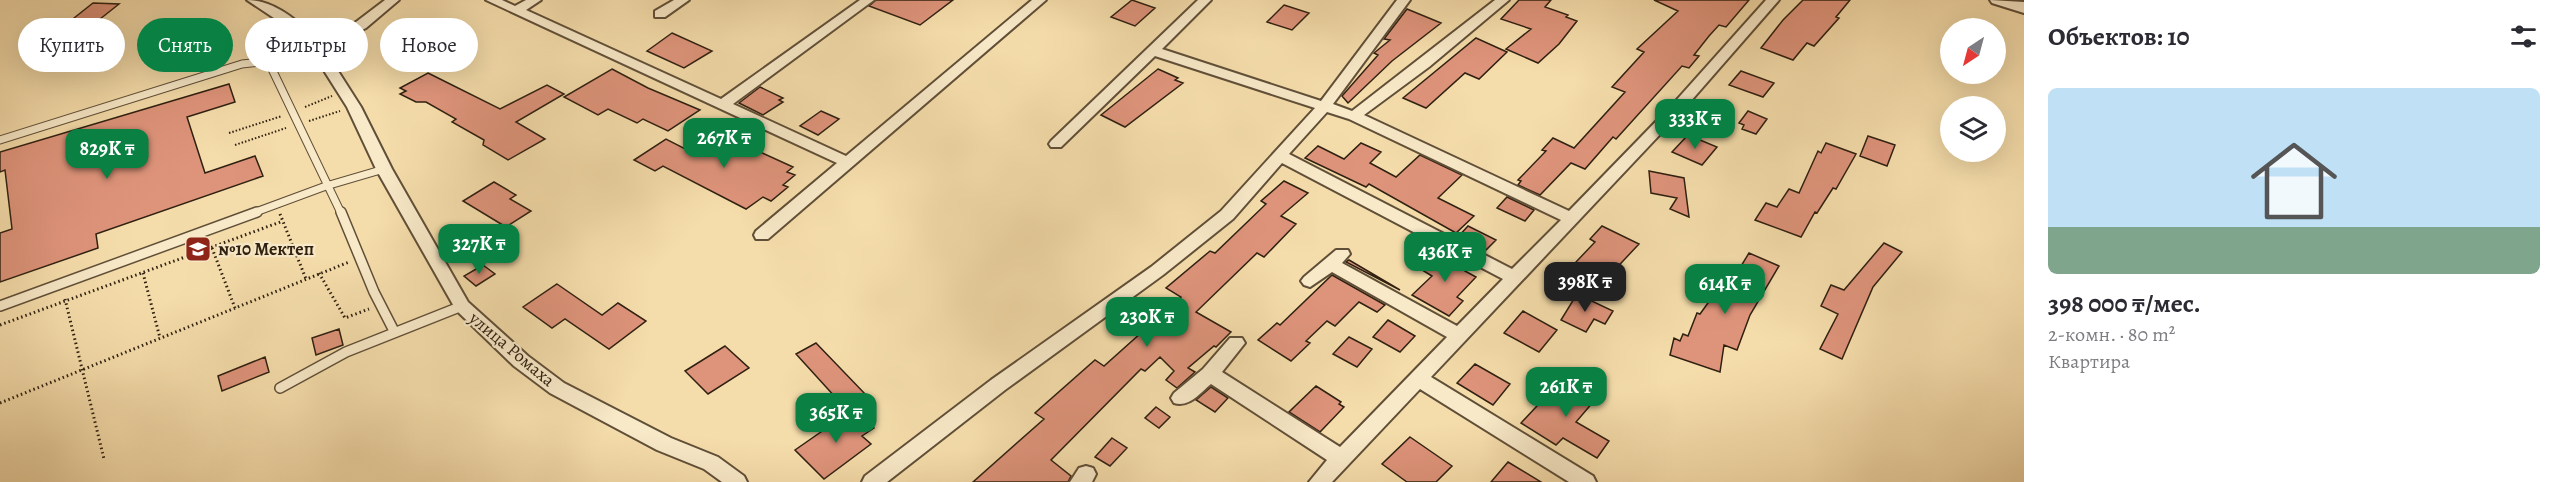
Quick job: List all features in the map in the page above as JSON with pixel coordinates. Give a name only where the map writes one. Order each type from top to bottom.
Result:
[{"type":"street","name":"улица Ромаха","points":[[253,0],[282,18]]},
{"type":"street","points":[[368,19],[393,0]]},
{"type":"street","points":[[492,0],[850,163]]},
{"type":"street","points":[[517,10],[535,0]]},
{"type":"street","points":[[660,14],[682,0]]},
{"type":"street","points":[[721,106],[868,0]]},
{"type":"street","points":[[762,235],[850,163],[1040,0]]},
{"type":"street","points":[[1056,144],[1204,0]]},
{"type":"street","points":[[872,482],[998,385],[1192,244],[1227,214],[1324,106],[1404,0]]},
{"type":"street","points":[[1353,116],[1424,64],[1503,0]]},
{"type":"street","points":[[1319,482],[1678,107],[1773,0]]},
{"type":"street","points":[[1996,0],[2023,9],[2024,6]]},
{"type":"street","points":[[1154,51],[1353,116],[1571,218]]},
{"type":"street","name":"улица Ромаха","points":[[331,72],[354,107],[384,169],[462,306],[513,354],[557,388],[664,444],[711,463],[737,482]]},
{"type":"street","points":[[1279,155],[1513,277]]},
{"type":"street","points":[[1310,280],[1336,259],[1458,335]]},
{"type":"street","points":[[1181,398],[1210,374],[1236,343]]},
{"type":"street","points":[[1210,374],[1340,458]]},
{"type":"street","points":[[1418,379],[1586,482]]},
{"type":"lane","points":[[0,140],[242,64],[260,62],[271,67],[346,224],[379,306],[394,331]]},
{"type":"lane","points":[[0,306],[327,186],[384,169]]},
{"type":"lane","points":[[280,387],[319,363],[394,331],[462,306]]},
{"type":"path","points":[[276,205],[306,279]]},
{"type":"path","points":[[0,325],[283,221]]},
{"type":"path","points":[[208,230],[211,247],[235,308]]},
{"type":"path","points":[[136,256],[160,338]]},
{"type":"path","points":[[0,403],[359,258]]},
{"type":"path","points":[[320,273],[345,318],[379,306]]},
{"type":"path","points":[[63,283],[80,369],[104,459]]},
{"type":"building","points":[[876,0],[953,0],[920,25],[869,6]]},
{"type":"building","points":[[1132,0],[1155,8],[1135,26],[1111,17]]},
{"type":"building","points":[[1519,0],[1551,0],[1545,7],[1568,15],[1566,17],[1577,21],[1559,44],[1538,63],[1506,49],[1531,29],[1501,19]]},
{"type":"building","points":[[1654,0],[1749,0],[1726,27],[1719,25],[1709,36],[1694,55],[1699,56],[1689,68],[1682,66],[1616,139],[1613,137],[1585,169],[1571,163],[1540,195],[1518,185],[1521,181],[1518,180],[1546,151],[1542,150],[1553,138],[1574,148],[1625,92],[1612,87],[1644,52],[1637,49],[1678,11]]},
{"type":"building","points":[[1803,0],[1850,0],[1836,17],[1839,18],[1814,46],[1807,43],[1793,60],[1761,48],[1783,20]]},
{"type":"building","points":[[93,3],[119,4],[101,18],[74,18]]},
{"type":"building","points":[[1284,5],[1309,13],[1292,30],[1267,22]]},
{"type":"building","points":[[1407,9],[1441,23],[1392,61],[1348,103],[1342,96],[1378,55],[1374,53],[1390,40],[1384,39]]},
{"type":"building","points":[[672,33],[712,51],[684,68],[647,51]]},
{"type":"building","points":[[1476,38],[1507,52],[1479,79],[1465,73],[1426,108],[1403,98]]},
{"type":"building","points":[[612,69],[648,88],[700,110],[668,131],[643,119],[637,123],[608,109],[598,115],[564,97]]},
{"type":"building","points":[[1158,69],[1178,78],[1175,80],[1183,83],[1125,127],[1101,115]]},
{"type":"building","points":[[1741,71],[1774,83],[1763,97],[1729,85]]},
{"type":"building","points":[[428,73],[500,109],[547,85],[564,94],[516,122],[545,139],[508,160],[483,145],[484,140],[452,122],[456,119],[426,102],[416,102],[400,94],[406,91],[400,88]]},
{"type":"building","points":[[229,84],[235,102],[187,117],[205,173],[255,156],[263,176],[96,234],[98,248],[0,282],[0,233],[12,229],[5,170],[0,172],[0,152]]},
{"type":"building","points":[[760,87],[783,98],[779,100],[783,102],[763,115],[739,103]]},
{"type":"building","points":[[821,111],[839,119],[818,135],[800,126]]},
{"type":"building","points":[[1748,111],[1767,119],[1756,134],[1742,129],[1744,125],[1739,123]]},
{"type":"building","points":[[1688,135],[1717,147],[1702,165],[1672,152]]},
{"type":"building","points":[[715,136],[721,139],[725,136],[793,167],[787,172],[795,175],[783,185],[788,187],[771,201],[763,197],[746,209],[663,166],[655,171],[634,160],[666,139],[691,152]]},
{"type":"building","points":[[1868,136],[1895,145],[1887,166],[1860,156]]},
{"type":"building","points":[[1361,143],[1381,152],[1370,163],[1396,177],[1420,155],[1462,175],[1438,198],[1474,216],[1456,233],[1369,184],[1366,187],[1305,158],[1318,146],[1344,159]]},
{"type":"building","points":[[1826,143],[1856,154],[1836,189],[1833,188],[1817,213],[1815,212],[1801,237],[1755,220],[1766,203],[1777,207],[1789,189],[1799,193],[1818,151],[1821,153]]},
{"type":"building","points":[[1649,171],[1684,178],[1689,217],[1670,209],[1677,198],[1651,193]]},
{"type":"building","points":[[1284,181],[1308,193],[1281,216],[1296,224],[1264,257],[1257,253],[1196,312],[1231,332],[1216,347],[1214,346],[1188,368],[1195,372],[1177,388],[1166,380],[1174,371],[1160,357],[1145,371],[1141,369],[1051,460],[1071,476],[1068,482],[973,482],[1044,419],[1035,413],[1095,360],[1104,366],[1181,297],[1166,288],[1210,251],[1215,253],[1266,204],[1261,201]]},
{"type":"building","points":[[494,182],[516,195],[510,199],[531,211],[506,227],[463,201]]},
{"type":"building","points":[[1507,197],[1534,210],[1525,221],[1497,208]]},
{"type":"building","points":[[1468,226],[1496,240],[1484,252],[1457,238]]},
{"type":"building","points":[[1602,226],[1639,244],[1607,278],[1576,262],[1595,242],[1590,239]]},
{"type":"building","points":[[1884,243],[1902,252],[1873,287],[1842,359],[1820,349],[1838,314],[1821,306],[1831,285],[1844,290]]},
{"type":"building","points":[[1445,251],[1471,265],[1465,271],[1476,277],[1457,297],[1463,301],[1449,316],[1412,295],[1432,276],[1422,270]]},
{"type":"building","points":[[1749,253],[1779,266],[1750,315],[1737,350],[1724,345],[1720,372],[1670,355],[1674,338],[1680,341],[1683,334],[1688,336],[1697,313],[1700,314],[1726,278],[1732,281]]},
{"type":"building","points":[[1349,260],[1400,290],[1346,262]]},
{"type":"building","points":[[483,265],[495,274],[476,286],[464,276]]},
{"type":"building","points":[[1332,275],[1385,305],[1377,312],[1359,302],[1335,326],[1327,321],[1306,341],[1310,343],[1291,361],[1258,340],[1277,323],[1280,325]]},
{"type":"building","points":[[557,284],[602,315],[618,303],[646,321],[609,349],[565,319],[552,328],[523,307]]},
{"type":"building","points":[[1577,294],[1613,311],[1605,324],[1594,319],[1586,332],[1561,320]]},
{"type":"building","points":[[1523,311],[1557,330],[1539,352],[1504,333]]},
{"type":"building","points":[[1388,320],[1415,336],[1400,352],[1373,337]]},
{"type":"building","points":[[339,329],[343,345],[316,355],[312,338]]},
{"type":"building","points":[[1349,337],[1372,349],[1357,367],[1333,354]]},
{"type":"building","points":[[816,343],[868,397],[847,410],[796,354]]},
{"type":"building","points":[[725,346],[749,368],[708,394],[685,371]]},
{"type":"building","points":[[265,357],[269,372],[222,391],[218,376]]},
{"type":"building","points":[[1475,364],[1510,384],[1493,405],[1457,383]]},
{"type":"building","points":[[1565,376],[1595,394],[1590,399],[1594,401],[1576,422],[1609,441],[1597,458],[1563,438],[1556,445],[1521,423]]},
{"type":"building","points":[[1316,386],[1341,402],[1339,404],[1344,407],[1320,432],[1289,412]]},
{"type":"building","points":[[1211,387],[1228,398],[1215,412],[1196,400]]},
{"type":"building","points":[[1156,407],[1170,417],[1159,428],[1145,418]]},
{"type":"building","points":[[854,409],[874,428],[862,436],[871,444],[824,479],[795,450]]},
{"type":"building","points":[[1410,437],[1452,466],[1436,482],[1407,482],[1382,464]]},
{"type":"building","points":[[1112,438],[1127,448],[1110,466],[1095,457]]},
{"type":"building","points":[[1508,462],[1541,482],[1491,482]]},
{"type":"place","name":"№10 Мектеп","points":[[198,249]]}]
